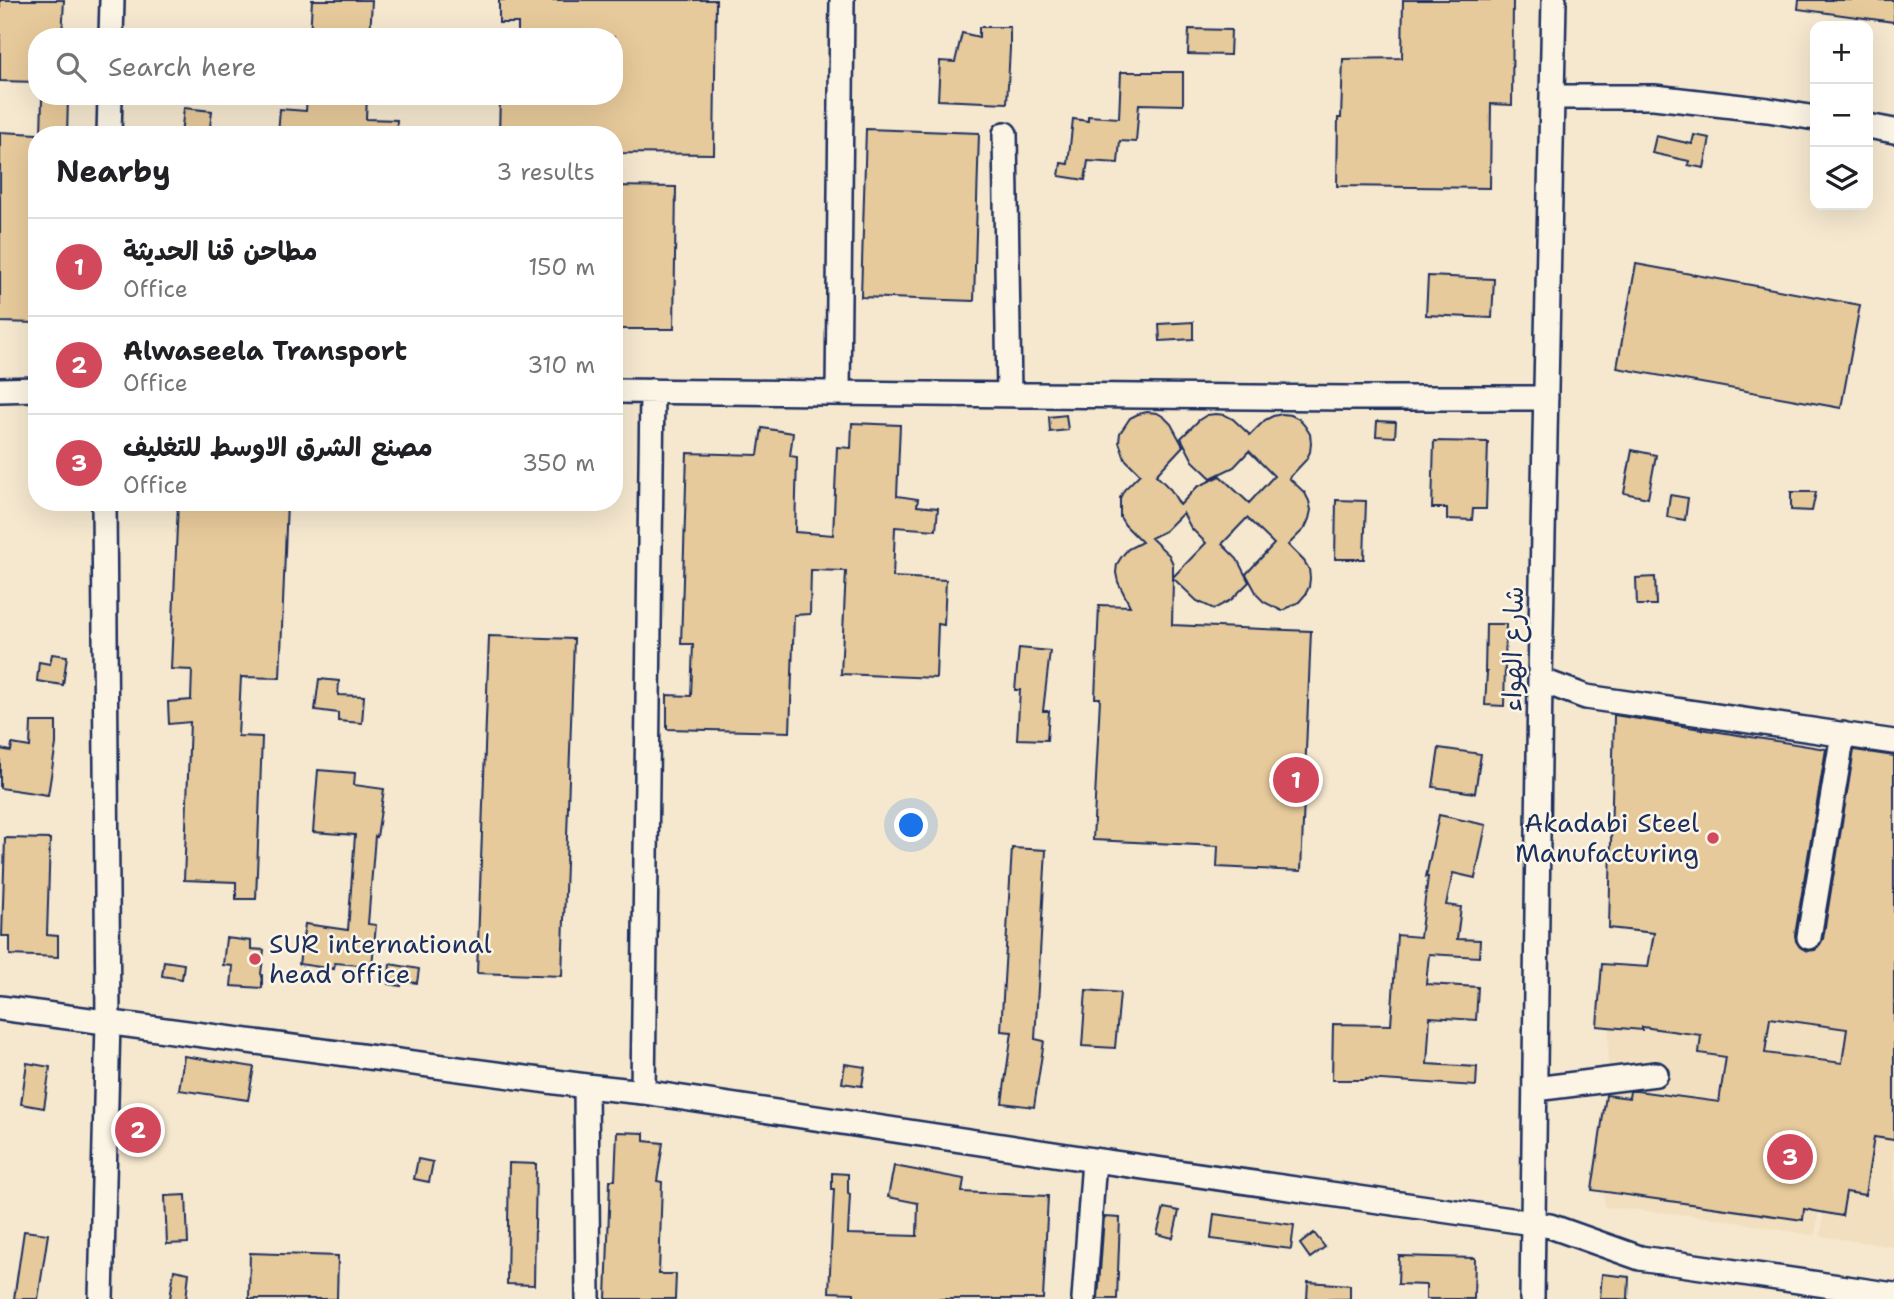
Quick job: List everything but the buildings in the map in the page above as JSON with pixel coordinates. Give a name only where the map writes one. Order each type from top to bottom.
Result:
[{"type":"street","points":[[111,28],[112,0]]},
{"type":"street","points":[[838,393],[842,0]]},
{"type":"street","name":"شارع الهواء","points":[[1532,1299],[1540,680],[1554,0]]},
{"type":"street","points":[[1552,97],[1654,97],[1810,117]]},
{"type":"street","points":[[109,126],[110,105]]},
{"type":"street","points":[[1873,127],[1894,131]]},
{"type":"street","points":[[1005,134],[1009,395]]},
{"type":"street","points":[[0,390],[28,389]]},
{"type":"street","points":[[623,391],[1546,398]]},
{"type":"street","points":[[643,1092],[652,391]]},
{"type":"street","points":[[101,1299],[108,1022],[104,511]]},
{"type":"street","points":[[1540,680],[1586,696],[1894,742]]},
{"type":"street","points":[[1809,937],[1843,734]]},
{"type":"street","points":[[0,1008],[643,1092],[1532,1223],[1550,1226],[1640,1258],[1894,1295]]},
{"type":"street","points":[[1535,1089],[1656,1074]]},
{"type":"street","points":[[586,1086],[588,1299]]},
{"type":"street","points":[[1084,1299],[1094,1160]]},
{"type":"shaded area","points":[[1610,980],[1851,1007],[1815,1236],[1707,1217],[1604,1207]]},
{"type":"shaded area","points":[[1859,1008],[1894,1013],[1894,1247],[1820,1236]]},
{"type":"place","name":"مطاحن قنا الحديثة","points":[[1296,780]]},
{"type":"place","name":"Akadabi Steel Manufacturing","points":[[1713,838]]},
{"type":"place","name":"SUR international head office","points":[[255,959]]},
{"type":"place","name":"Alwaseela Transport","points":[[138,1130]]},
{"type":"place","name":"مصنع الشرق الاوسط للتغليف","points":[[1790,1157]]}]
